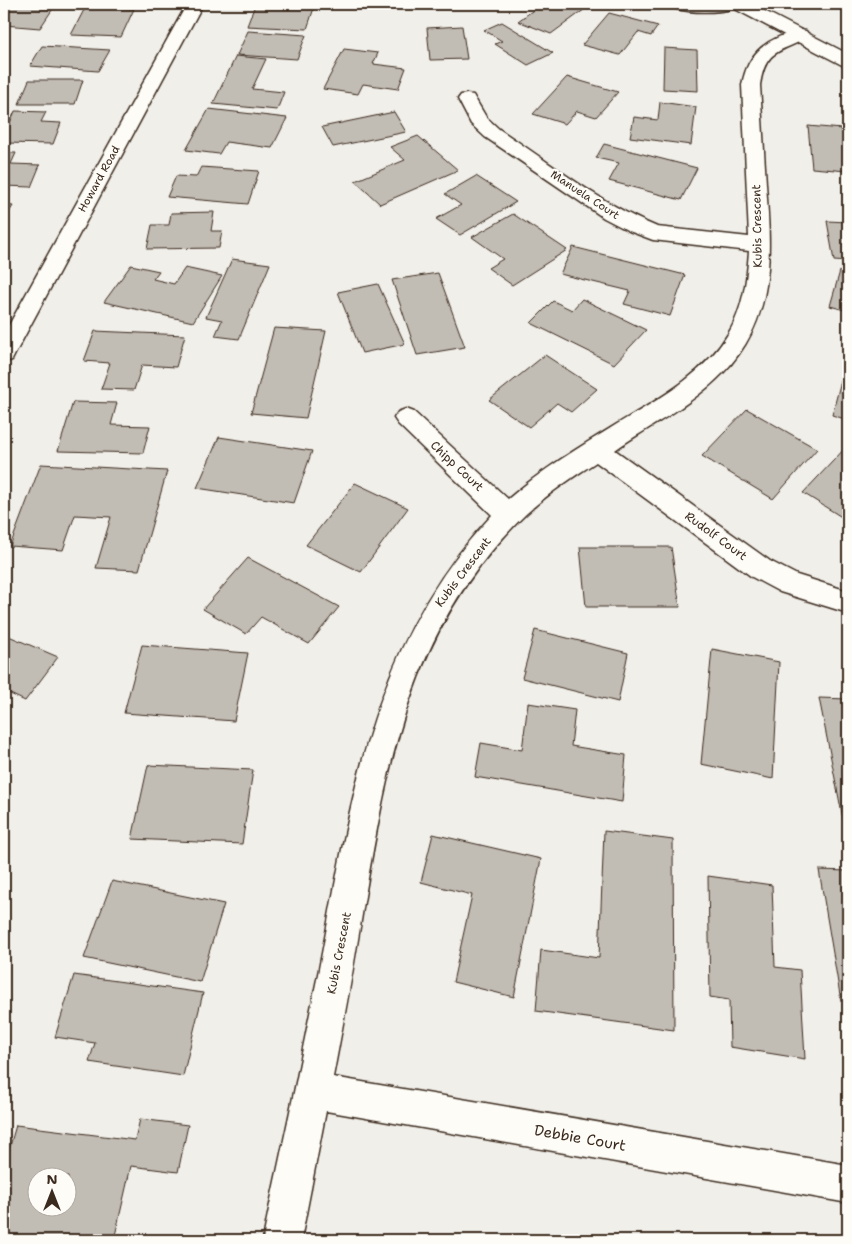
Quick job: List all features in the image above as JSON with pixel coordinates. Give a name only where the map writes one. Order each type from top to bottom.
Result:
[{"type":"street","name":"Howard Road","points":[[4,354],[195,4]]},
{"type":"street","points":[[678,4],[715,7],[731,4]]},
{"type":"street","points":[[739,4],[848,61]]},
{"type":"street","name":"Kubis Crescent","points":[[282,1240],[369,794],[392,704],[411,657],[433,614],[466,564],[508,515],[532,494],[596,449],[676,399],[704,377],[724,357],[738,336],[752,300],[759,271],[760,245],[751,85],[753,70],[757,58],[766,51],[800,35]]},
{"type":"street","name":"Manuela Court","points":[[467,99],[478,120],[492,133],[610,213],[636,226],[653,232],[682,237],[760,245]]},
{"type":"street","name":"Chipp Court","points":[[406,418],[508,515]]},
{"type":"street","name":"Rudolf Court","points":[[596,449],[761,569],[789,584],[847,602]]},
{"type":"street","name":"Debbie Court","points":[[312,1091],[848,1184]]},
{"type":"building","points":[[4,4],[54,7],[40,28],[4,25]]},
{"type":"building","points":[[542,4],[592,4],[551,34],[518,21]]},
{"type":"building","points":[[255,5],[314,8],[307,29],[247,26]]},
{"type":"building","points":[[86,6],[134,9],[121,37],[71,35]]},
{"type":"building","points":[[609,13],[658,26],[651,36],[638,32],[620,55],[582,45]]},
{"type":"building","points":[[502,22],[553,53],[528,65],[495,44],[502,41],[484,30]]},
{"type":"building","points":[[462,26],[467,59],[430,60],[427,28]]},
{"type":"building","points":[[248,31],[306,35],[297,59],[237,55]]},
{"type":"building","points":[[42,46],[110,50],[98,71],[30,66]]},
{"type":"building","points":[[664,48],[697,50],[698,91],[663,89]]},
{"type":"building","points":[[344,49],[378,53],[373,64],[406,68],[398,89],[363,84],[358,94],[323,89]]},
{"type":"building","points":[[236,56],[266,59],[252,89],[284,92],[277,110],[213,104]]},
{"type":"building","points":[[567,77],[618,92],[596,117],[577,111],[565,124],[533,114]]},
{"type":"building","points":[[29,80],[83,80],[75,104],[19,104]]},
{"type":"building","points":[[660,102],[696,107],[691,145],[630,137],[634,117],[658,120]]},
{"type":"building","points":[[209,109],[287,118],[272,148],[226,142],[219,154],[186,150]]},
{"type":"building","points":[[15,111],[46,112],[41,122],[61,123],[53,144],[4,143],[4,137]]},
{"type":"building","points":[[394,112],[406,132],[333,147],[322,127]]},
{"type":"building","points":[[808,126],[842,129],[847,171],[812,168]]},
{"type":"building","points":[[418,136],[458,170],[380,204],[355,181],[405,160],[390,147]]},
{"type":"building","points":[[604,144],[697,168],[681,200],[609,181],[619,163],[596,158]]},
{"type":"building","points":[[4,153],[16,153],[11,164],[40,165],[31,187],[4,186]]},
{"type":"building","points":[[201,167],[259,171],[248,204],[167,197],[176,176],[196,177]]},
{"type":"building","points":[[476,176],[516,202],[460,235],[436,219],[461,205],[445,194]]},
{"type":"building","points":[[4,205],[13,206],[4,220]]},
{"type":"building","points":[[214,212],[211,231],[222,231],[219,248],[147,249],[152,225],[169,225],[171,213]]},
{"type":"building","points":[[513,214],[567,250],[512,285],[488,268],[503,259],[472,237]]},
{"type":"building","points":[[827,221],[848,222],[848,262],[834,261]]},
{"type":"building","points":[[573,247],[685,275],[670,316],[624,304],[630,291],[560,274]]},
{"type":"building","points":[[232,259],[270,264],[239,339],[215,336],[222,320],[206,317]]},
{"type":"building","points":[[131,265],[159,271],[153,279],[174,284],[185,268],[222,276],[193,322],[104,302]]},
{"type":"building","points":[[840,271],[848,273],[848,311],[830,306]]},
{"type":"building","points":[[438,273],[465,347],[417,355],[392,280]]},
{"type":"building","points":[[378,284],[405,344],[362,353],[338,292]]},
{"type":"building","points":[[582,299],[646,330],[614,364],[531,323],[553,301],[572,310]]},
{"type":"building","points":[[274,328],[326,331],[306,418],[251,413]]},
{"type":"building","points":[[95,331],[185,335],[176,367],[142,365],[134,390],[101,389],[110,363],[84,361]]},
{"type":"building","points":[[545,355],[597,389],[571,412],[557,403],[529,427],[489,400]]},
{"type":"building","points":[[844,369],[848,371],[848,420],[832,415]]},
{"type":"building","points":[[73,402],[117,403],[111,425],[150,426],[143,453],[58,451]]},
{"type":"building","points":[[747,409],[817,449],[773,499],[702,456]]},
{"type":"building","points":[[219,437],[312,451],[294,503],[197,488]]},
{"type":"building","points":[[848,445],[848,521],[803,493]]},
{"type":"building","points":[[41,464],[167,471],[139,570],[96,568],[111,517],[75,515],[63,550],[10,546]]},
{"type":"building","points":[[355,483],[408,508],[361,572],[306,545]]},
{"type":"building","points":[[580,547],[671,547],[680,607],[586,607]]},
{"type":"building","points":[[248,558],[339,607],[309,644],[261,617],[246,634],[203,609]]},
{"type":"building","points":[[535,630],[628,653],[618,702],[522,678]]},
{"type":"building","points":[[4,634],[58,657],[25,701],[4,691]]},
{"type":"building","points":[[142,645],[248,653],[234,721],[124,713]]},
{"type":"building","points":[[712,649],[779,662],[773,779],[701,764]]},
{"type":"building","points":[[819,698],[848,699],[848,839],[847,839]]},
{"type":"building","points":[[528,703],[575,710],[571,746],[626,755],[622,802],[475,777],[481,743],[522,750]]},
{"type":"building","points":[[148,765],[253,770],[242,844],[132,839]]},
{"type":"building","points":[[604,831],[673,840],[674,1030],[536,1011],[541,950],[599,958]]},
{"type":"building","points":[[433,834],[541,859],[514,997],[453,982],[472,895],[421,882]]},
{"type":"building","points":[[819,870],[848,871],[848,1001],[841,1001]]},
{"type":"building","points":[[708,876],[772,885],[775,967],[800,970],[805,1059],[730,1047],[729,1000],[710,997]]},
{"type":"building","points":[[112,881],[224,904],[200,982],[84,958]]},
{"type":"building","points":[[74,975],[203,993],[183,1076],[89,1062],[95,1043],[55,1037]]},
{"type":"building","points":[[140,1119],[188,1125],[178,1172],[131,1166],[114,1240],[20,1240],[4,1238],[4,1167],[16,1125],[135,1140]]}]
